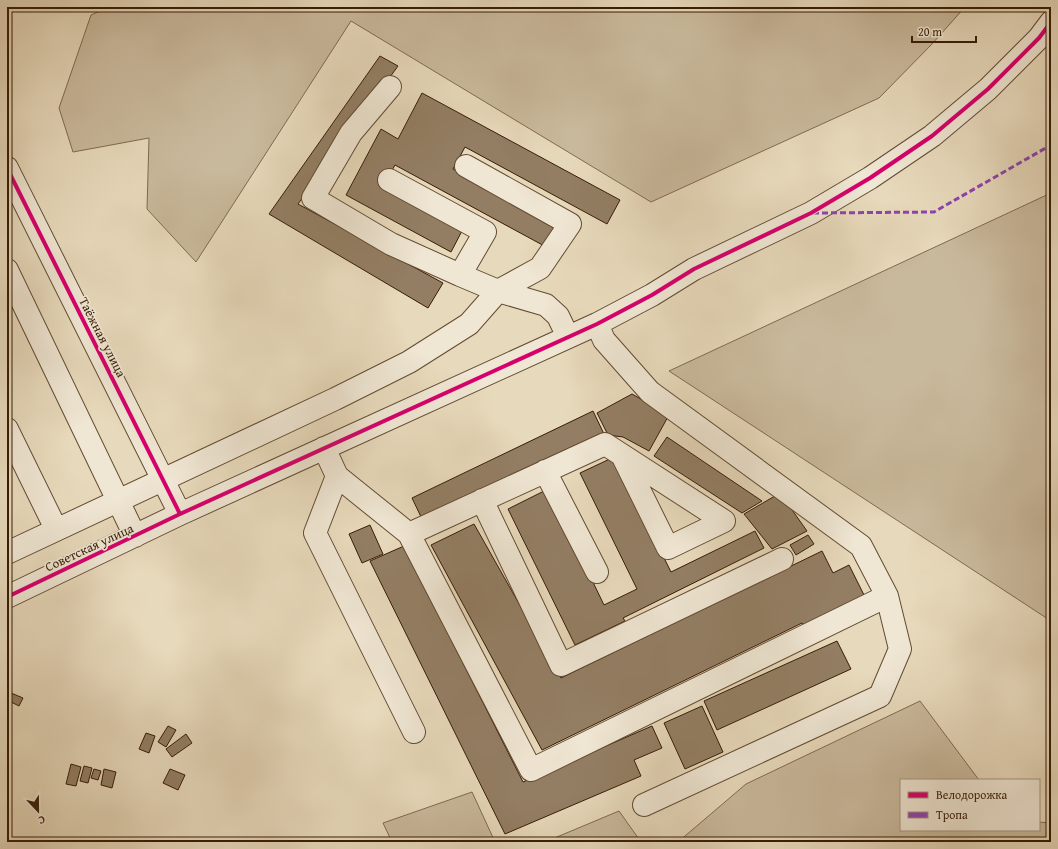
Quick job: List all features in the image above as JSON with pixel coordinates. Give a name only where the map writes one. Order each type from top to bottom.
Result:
[{"type":"street","name":"Советская улица","points":[[7,597],[180,514],[598,324],[694,269],[811,213],[870,178],[932,136],[988,88],[1039,38],[1051,22]]},
{"type":"street","points":[[390,87],[351,133],[313,198],[391,244],[498,291],[546,305],[558,316],[568,337]]},
{"type":"street","points":[[7,553],[335,399],[409,362],[469,324],[498,291],[540,268],[570,224],[466,166]]},
{"type":"street","name":"Таёжная улица","points":[[7,168],[180,514]]},
{"type":"street","points":[[389,180],[485,232],[460,275]]},
{"type":"street","points":[[7,270],[135,536]]},
{"type":"street","points":[[598,324],[604,340],[650,392],[861,546],[887,596],[900,648],[880,696],[644,805]]},
{"type":"street","points":[[7,429],[56,530]]},
{"type":"street","points":[[409,534],[605,444],[724,521],[668,548],[623,457]]},
{"type":"street","points":[[324,448],[337,476],[409,534],[531,770],[887,596]]},
{"type":"street","points":[[546,471],[597,572]]},
{"type":"street","points":[[337,476],[315,533],[414,732]]},
{"type":"street","points":[[482,500],[561,665],[782,559]]},
{"type":"shaded area","points":[[109,7],[965,7],[932,44],[879,98],[651,202],[351,21],[196,262],[147,209],[149,138],[73,152],[59,108],[91,15]]},
{"type":"shaded area","points":[[1051,193],[1051,621],[669,371]]},
{"type":"shaded area","points":[[920,701],[978,779],[900,779],[900,831],[1040,831],[1040,822],[1051,823],[1051,842],[678,842],[746,784]]},
{"type":"shaded area","points":[[472,792],[495,842],[392,842],[383,823]]},
{"type":"shaded area","points":[[619,811],[641,842],[545,842]]},
{"type":"building","points":[[380,56],[398,66],[298,204],[443,283],[428,308],[269,214]]},
{"type":"building","points":[[422,93],[620,200],[607,224],[465,147],[453,169],[560,226],[548,248],[395,165],[383,186],[463,229],[451,252],[346,195],[381,129],[398,139]]},
{"type":"building","points":[[632,394],[669,415],[649,451],[623,437],[608,435],[597,413]]},
{"type":"building","points":[[593,411],[604,434],[423,521],[412,498]]},
{"type":"building","points":[[667,437],[762,501],[742,513],[654,456]]},
{"type":"building","points":[[614,457],[671,572],[755,531],[764,548],[623,618],[625,621],[575,645],[508,509],[548,489],[604,605],[637,589],[580,473]]},
{"type":"building","points":[[780,493],[807,531],[772,549],[744,514]]},
{"type":"building","points":[[474,524],[561,678],[822,551],[833,573],[849,565],[865,597],[804,628],[802,623],[542,750],[431,545]]},
{"type":"building","points":[[370,525],[383,554],[362,563],[349,534]]},
{"type":"building","points":[[808,535],[814,544],[796,555],[790,545]]},
{"type":"building","points":[[404,546],[523,782],[652,726],[662,748],[634,760],[641,776],[505,834],[370,561]]},
{"type":"building","points":[[837,641],[851,669],[717,730],[704,701]]},
{"type":"building","points":[[11,693],[23,698],[19,706],[7,700]]},
{"type":"building","points":[[702,706],[723,752],[685,769],[664,723]]},
{"type":"building","points":[[168,726],[176,730],[166,747],[158,742]]},
{"type":"building","points":[[146,733],[155,736],[149,753],[139,749]]},
{"type":"building","points":[[186,734],[192,743],[172,757],[166,749]]},
{"type":"building","points":[[7,754],[10,754],[7,773]]},
{"type":"building","points":[[71,764],[81,767],[76,786],[66,784]]},
{"type":"building","points":[[84,766],[92,768],[88,783],[80,781]]},
{"type":"building","points":[[94,769],[101,771],[98,780],[91,778]]},
{"type":"building","points":[[104,769],[116,772],[112,788],[101,785]]},
{"type":"building","points":[[170,769],[185,775],[178,790],[163,783]]},
{"type":"marked path","points":[[813,213],[934,212],[1051,145]]},
{"type":"cycle path","points":[[7,597],[180,514],[597,324],[652,295],[694,269],[811,213],[870,178],[932,136],[988,89],[1039,38],[1051,22]]},
{"type":"cycle path","points":[[7,168],[180,514]]}]
